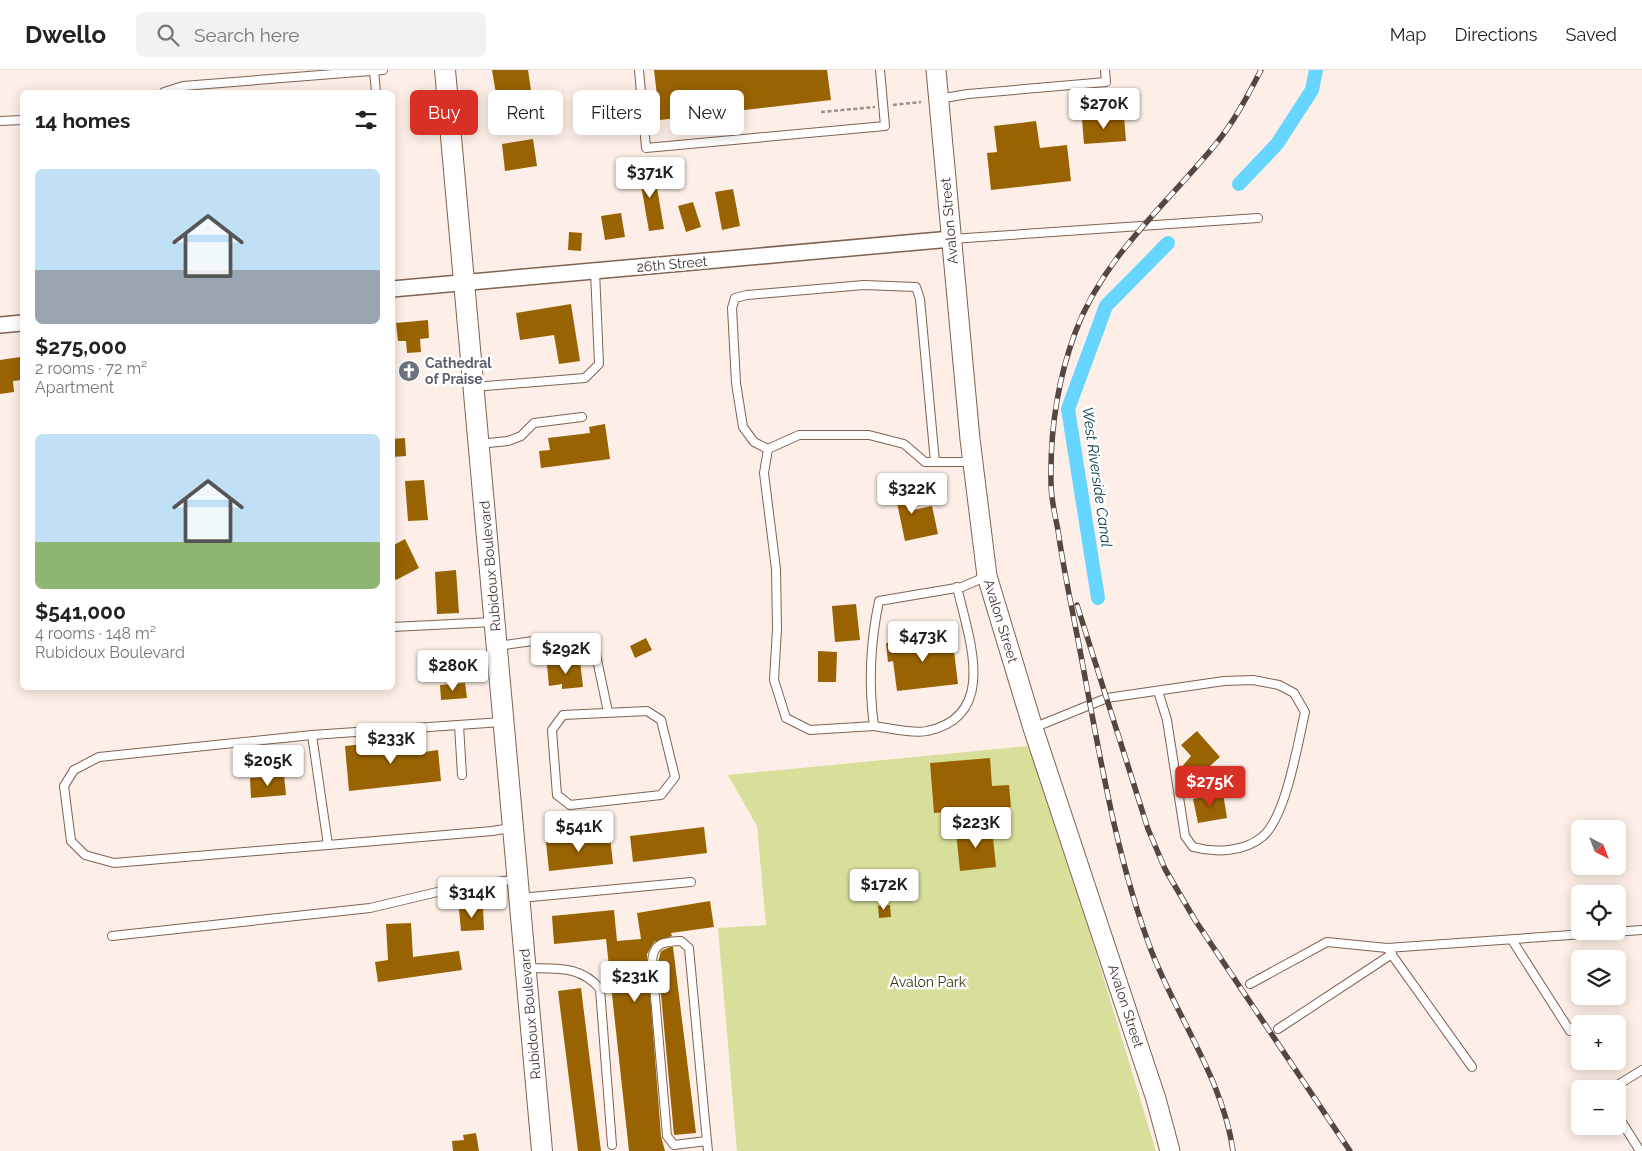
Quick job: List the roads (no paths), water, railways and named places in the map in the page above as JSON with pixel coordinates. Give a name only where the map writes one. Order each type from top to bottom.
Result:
[{"type":"main road","name":"Rubidoux Boulevard","points":[[445,70],[542,1151]]},
{"type":"street","name":"Avalon Street","points":[[936,70],[930,101],[951,239],[973,462],[987,576],[1033,728],[1123,995],[1156,1099],[1170,1151]]},
{"type":"street","name":"26th Street","points":[[395,289],[951,239]]},
{"type":"street","points":[[0,324],[20,323]]},
{"type":"lane","points":[[170,90],[183,86],[383,70]]},
{"type":"lane","points":[[639,70],[646,148],[885,126],[880,70]]},
{"type":"lane","points":[[930,101],[968,94],[1106,82],[1105,70]]},
{"type":"lane","points":[[374,71],[376,90]]},
{"type":"lane","points":[[0,121],[20,120]]},
{"type":"lane","points":[[951,239],[1258,218]]},
{"type":"lane","points":[[474,387],[585,378],[599,364],[595,271]]},
{"type":"lane","points":[[768,450],[754,442],[742,427],[736,382],[732,308],[735,298],[747,295],[864,285],[916,287],[920,299],[935,462]]},
{"type":"lane","points":[[479,444],[508,441],[521,436],[534,423],[582,417]]},
{"type":"lane","points":[[768,450],[799,435],[869,434],[904,444],[925,462],[973,462]]},
{"type":"lane","points":[[768,450],[764,473],[776,569],[777,629],[774,680],[786,718],[810,730],[874,726],[926,732],[948,724],[964,712],[972,695],[975,665],[957,588]]},
{"type":"lane","points":[[874,726],[869,689],[872,634],[879,601],[957,588],[987,576]]},
{"type":"lane","points":[[395,627],[495,622]]},
{"type":"lane","points":[[497,646],[554,638],[584,639],[595,650],[608,712]]},
{"type":"lane","points":[[1033,728],[1107,698],[1224,681],[1252,680],[1279,685],[1294,693],[1305,712],[1291,774],[1278,813],[1263,837],[1244,848],[1205,850],[1193,847],[1184,836],[1167,720],[1158,691]]},
{"type":"lane","points":[[647,711],[661,720],[675,777],[661,795],[570,805],[556,794],[552,730],[563,715],[608,712],[647,711]]},
{"type":"lane","points":[[504,722],[312,735],[99,757],[74,770],[64,786],[71,842],[85,855],[114,863],[492,832],[513,827]]},
{"type":"lane","points":[[459,725],[462,775]]},
{"type":"lane","points":[[312,735],[328,845]]},
{"type":"lane","points":[[112,936],[370,908],[450,889],[691,882]]},
{"type":"lane","points":[[1250,984],[1327,942],[1390,951],[1642,930]]},
{"type":"lane","points":[[1512,940],[1570,1031]]},
{"type":"lane","points":[[707,1141],[674,1145],[667,1136],[652,962],[652,953],[656,946],[663,942],[681,941],[689,948],[708,1151]]},
{"type":"lane","points":[[1278,1029],[1390,951]]},
{"type":"lane","points":[[1390,951],[1472,1067]]},
{"type":"lane","points":[[526,968],[571,970],[584,974],[600,989],[612,1145]]},
{"type":"lane","points":[[1626,1080],[1642,1070]]},
{"type":"lane","points":[[1626,1127],[1639,1146]]},
{"type":"waterway","name":"West Riverside Canal","points":[[1239,184],[1277,144],[1312,90],[1316,70]]},
{"type":"waterway","name":"West Riverside Canal","points":[[1098,598],[1068,409],[1106,306],[1168,243]]},
{"type":"railway","points":[[1233,1151],[1228,1124],[1219,1098],[1198,1048],[1161,975],[1138,913],[1127,874],[1100,758],[1052,501],[1051,464],[1053,426],[1059,389],[1075,333],[1087,306],[1118,256],[1222,136],[1240,109],[1261,70]]},
{"type":"railway","points":[[1077,605],[1148,829],[1165,869],[1195,920],[1350,1151]]},
{"type":"place","name":"Cathedral of Praise","points":[[409,371]]},
{"type":"park label","name":"Avalon Park","points":[[928,982]]}]
